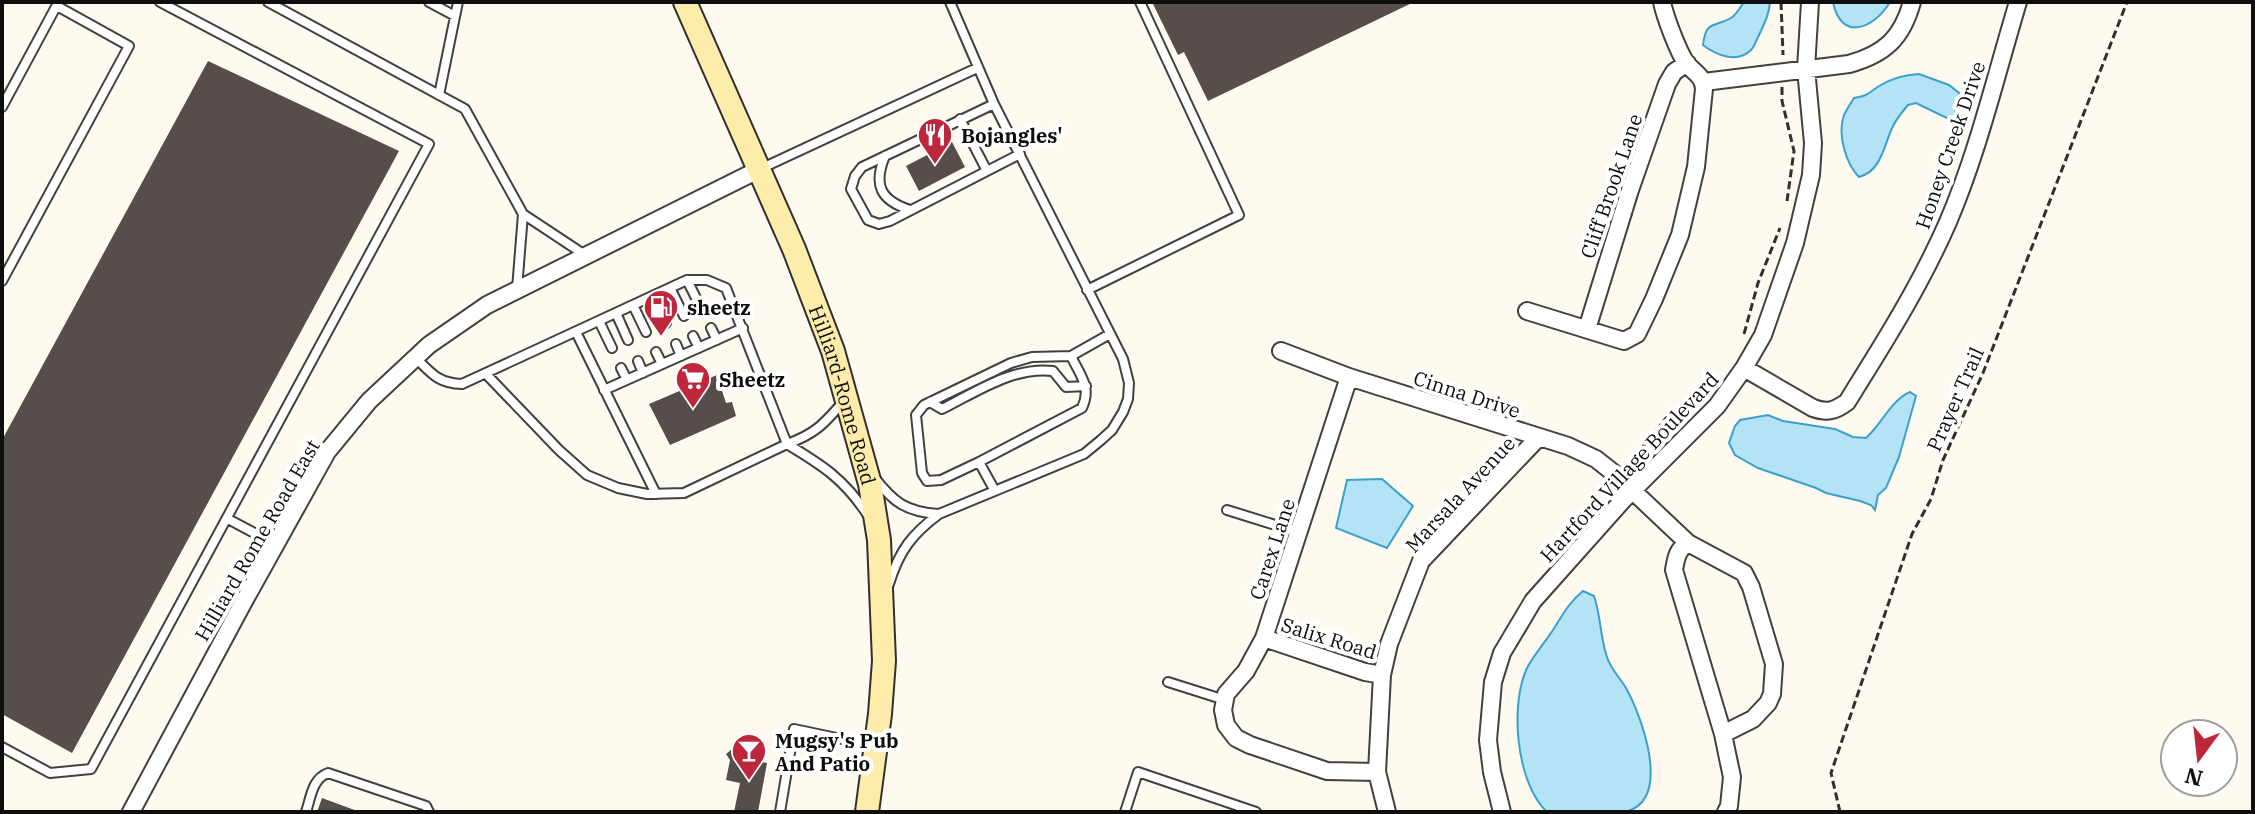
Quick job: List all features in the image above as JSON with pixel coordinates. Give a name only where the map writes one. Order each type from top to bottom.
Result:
[{"type":"main road","name":"Hilliard-Rome Road","points":[[685,2],[760,169],[833,351],[864,463],[877,530],[883,687],[867,812]]},
{"type":"street","points":[[1527,311],[1624,341],[1637,334],[1654,299],[1680,235],[1687,208],[1696,167],[1704,82],[1687,63],[1664,14],[1662,2]]},
{"type":"street","name":"Hartford Village Boulevard","points":[[1502,812],[1488,740],[1493,682],[1502,653],[1533,601],[1633,490],[1717,406],[1763,335],[1795,243],[1811,175],[1813,143],[1806,69],[1810,2]]},
{"type":"street","points":[[1704,82],[1849,64],[1872,57],[1888,46],[1901,30],[1912,2]]},
{"type":"street","name":"Honey Creek Drive","points":[[1744,368],[1825,412],[1837,410],[1847,402],[1902,315],[1948,221],[1978,138],[2018,2]]},
{"type":"street","name":"Cliff Brook Lane","points":[[1587,329],[1667,84],[1674,72],[1687,63]]},
{"type":"street","name":"Hilliard Rome Road East","points":[[131,812],[327,452],[369,401],[429,345],[487,305],[760,169]]},
{"type":"street","name":"Cinna Drive","points":[[1281,351],[1349,377],[1568,446],[1596,459],[1688,543],[1744,573],[1774,664],[1772,694],[1753,719],[1723,734]]},
{"type":"street","name":"Carex Lane","points":[[1225,700],[1264,638],[1349,377]]},
{"type":"street","name":"Marsala Avenue","points":[[1387,812],[1377,772],[1382,675],[1389,644],[1421,561],[1538,438]]},
{"type":"street","points":[[1688,543],[1681,547],[1674,570],[1723,734],[1732,777],[1726,812]]},
{"type":"street","name":"Salix Road","points":[[1264,638],[1382,675]]},
{"type":"street","points":[[1225,700],[1226,725],[1236,738],[1250,745],[1327,771],[1377,772]]},
{"type":"lane","points":[[2,747],[50,773],[91,769],[429,144],[160,2]]},
{"type":"lane","points":[[268,2],[465,109],[523,214],[586,255]]},
{"type":"lane","points":[[429,2],[455,16]]},
{"type":"lane","points":[[439,95],[458,2]]},
{"type":"lane","points":[[882,613],[889,581],[909,540],[922,527],[939,514],[1084,454],[1112,430],[1128,399],[1129,383],[1123,359],[994,104],[950,2]]},
{"type":"lane","points":[[1087,290],[1239,215],[1140,2]]},
{"type":"lane","points":[[2,107],[58,4],[129,46],[2,281]]},
{"type":"lane","points":[[760,169],[977,68]]},
{"type":"lane","points":[[994,104],[862,167],[851,189],[868,220],[879,224],[1020,154]]},
{"type":"lane","points":[[960,119],[987,171]]},
{"type":"lane","points":[[886,155],[879,184],[886,197],[910,210]]},
{"type":"lane","points":[[516,290],[523,214]]},
{"type":"lane","points":[[687,280],[701,308]]},
{"type":"lane","points":[[416,357],[435,377],[448,384],[462,384],[687,280],[707,280],[726,288],[787,444],[833,473],[855,495],[877,530]]},
{"type":"lane","points":[[670,288],[684,316]]},
{"type":"lane","points":[[653,296],[666,323]]},
{"type":"lane","points":[[633,305],[646,332]]},
{"type":"lane","points":[[616,313],[628,340]]},
{"type":"lane","points":[[599,321],[612,348]]},
{"type":"lane","points":[[711,328],[717,340]]},
{"type":"lane","points":[[604,390],[743,328]]},
{"type":"lane","points":[[576,332],[656,494]]},
{"type":"lane","points":[[1071,356],[1086,386],[1087,397],[1082,408],[941,480],[927,481],[922,473],[916,415],[924,405],[1011,363],[1032,357],[1071,356],[1110,334]]},
{"type":"lane","points":[[693,336],[699,348]]},
{"type":"lane","points":[[676,344],[681,356]]},
{"type":"lane","points":[[656,352],[662,364]]},
{"type":"lane","points":[[638,361],[643,373]]},
{"type":"lane","points":[[621,368],[627,380]]},
{"type":"lane","points":[[930,402],[942,409],[1020,372],[1036,369],[1053,371],[1066,387],[1086,386]]},
{"type":"lane","points":[[486,374],[587,475],[618,488],[647,494],[684,493],[807,437],[846,399]]},
{"type":"lane","points":[[979,462],[995,491]]},
{"type":"lane","points":[[864,463],[898,504],[922,513],[939,514]]},
{"type":"lane","points":[[1227,510],[1299,532]]},
{"type":"lane","points":[[228,519],[276,544]]},
{"type":"lane","points":[[1168,682],[1225,700]]},
{"type":"lane","points":[[780,812],[794,729],[876,746]]},
{"type":"lane","points":[[1125,812],[1138,772],[1256,812]]},
{"type":"lane","points":[[306,812],[315,783],[328,773],[426,806],[429,812]]},
{"type":"path","points":[[1781,2],[1782,101],[1794,151],[1786,205]]},
{"type":"path","name":"Prayer Trail","points":[[1840,812],[1831,773],[1912,534],[1931,499],[1943,460],[1983,373],[2127,2]]},
{"type":"path","points":[[1737,344],[1744,333],[1758,283],[1784,219]]},
{"type":"path","points":[[1641,449],[1666,418],[1717,379]]},
{"type":"water","points":[[1744,2],[1770,2],[1765,22],[1751,50],[1733,57],[1720,55],[1703,45],[1708,28],[1733,17]]},
{"type":"water","points":[[1833,2],[1890,2],[1867,24],[1850,27],[1837,15]]},
{"type":"water","points":[[1919,74],[1949,85],[1959,93],[1954,117],[1951,120],[1916,103],[1908,105],[1893,126],[1873,169],[1859,177],[1850,164],[1842,140],[1842,123],[1848,108],[1854,98],[1866,95],[1889,81]]},
{"type":"water","points":[[1910,392],[1916,396],[1899,457],[1886,488],[1878,495],[1875,510],[1860,501],[1826,493],[1758,468],[1735,455],[1729,443],[1740,420],[1768,415],[1783,421],[1835,429],[1853,437],[1866,438],[1897,401]]},
{"type":"water","points":[[1382,479],[1413,506],[1387,548],[1336,528],[1347,480]]},
{"type":"water","points":[[1583,591],[1594,596],[1607,657],[1632,700],[1649,754],[1651,773],[1648,790],[1641,803],[1625,812],[1547,812],[1528,782],[1522,763],[1517,721],[1522,682],[1534,657],[1570,604]]},
{"type":"building","points":[[1152,2],[1414,2],[1208,101],[1184,52],[1178,55]]},
{"type":"building","points":[[208,61],[399,151],[72,753],[2,714],[2,440]]},
{"type":"building","name":"Bojangles'","points":[[952,142],[965,167],[919,191],[906,166]]},
{"type":"building","name":"Sheetz","points":[[717,375],[726,403],[732,402],[736,416],[670,445],[649,404]]},
{"type":"building","name":"Mugsy's Pub And Patio","points":[[732,749],[740,758],[767,763],[758,812],[734,812],[740,783],[726,780],[730,760],[726,754]]},
{"type":"building","points":[[322,798],[360,812],[317,812]]},
{"type":"place","name":"Bojangles'","points":[[935,166]]},
{"type":"place","name":"sheetz","points":[[661,338]]},
{"type":"place","name":"Sheetz","points":[[693,410]]},
{"type":"place","name":"Mugsy's Pub And Patio","points":[[749,782]]}]
